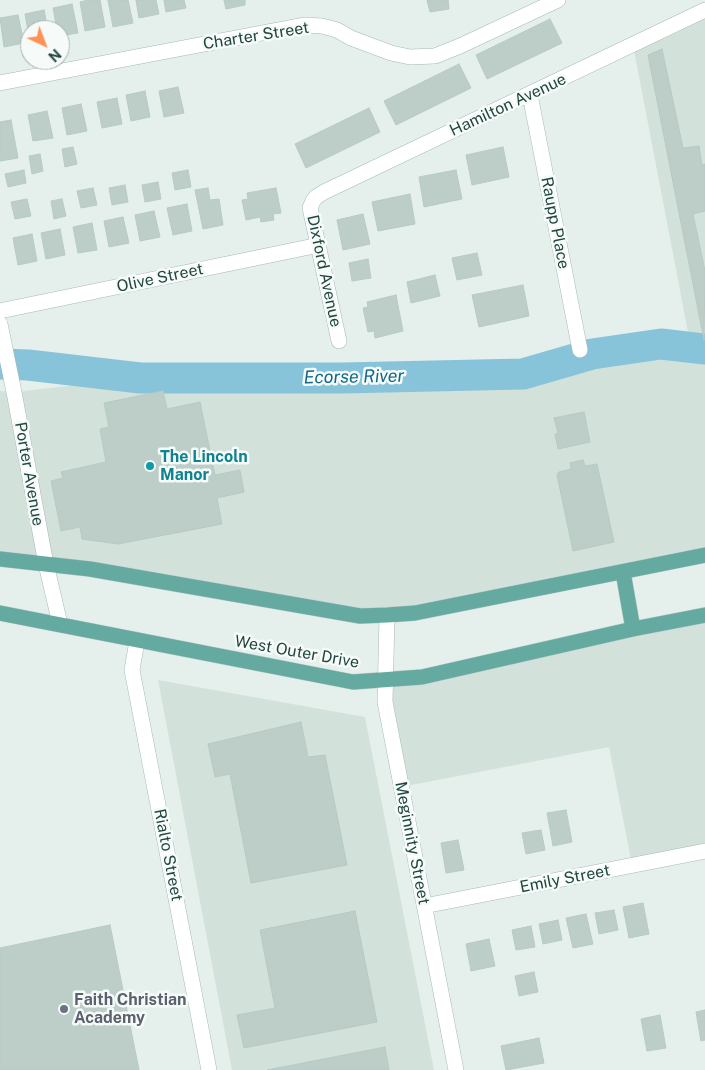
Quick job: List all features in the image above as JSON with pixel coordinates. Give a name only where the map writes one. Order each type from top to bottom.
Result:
[{"type":"main road","points":[[0,558],[90,569],[360,616],[386,616],[415,613],[705,555]]},
{"type":"main road","points":[[623,572],[633,629]]},
{"type":"main road","name":"West Outer Drive","points":[[0,613],[353,682],[422,677],[633,629],[705,615]]},
{"type":"street","name":"Charter Street","points":[[0,83],[304,25],[322,26],[337,30],[351,38],[391,53],[410,57],[435,56],[558,0]]},
{"type":"street","name":"Hamilton Avenue","points":[[313,201],[324,192],[705,10]]},
{"type":"street","name":"Raupp Place","points":[[530,95],[580,350]]},
{"type":"street","name":"Dixford Avenue","points":[[313,201],[310,208],[339,341]]},
{"type":"street","name":"Olive Street","points":[[0,311],[319,244]]},
{"type":"street","name":"Porter Avenue","points":[[0,324],[46,564],[60,624]]},
{"type":"street","name":"Meginnity Street","points":[[386,616],[385,702],[456,1070]]},
{"type":"street","name":"Rialto Street","points":[[138,640],[132,670],[209,1070]]},
{"type":"street","name":"Emily Street","points":[[424,906],[705,850]]},
{"type":"shaded area","points":[[705,11],[705,555],[387,615],[0,559],[0,391],[14,392],[140,378],[523,374],[592,354],[661,344],[691,348],[633,45]]},
{"type":"shaded area","points":[[705,615],[705,851],[632,865],[609,747],[401,787],[385,680]]},
{"type":"shaded area","points":[[158,680],[365,717],[434,1070],[232,1070]]},
{"type":"building","points":[[100,0],[105,27],[85,31],[80,2]]},
{"type":"building","points":[[108,0],[128,0],[133,23],[113,27]]},
{"type":"building","points":[[136,0],[156,0],[159,14],[139,18]]},
{"type":"building","points":[[164,0],[184,0],[186,8],[166,12]]},
{"type":"building","points":[[224,0],[245,0],[245,5],[226,9]]},
{"type":"building","points":[[427,0],[448,0],[449,9],[430,12]]},
{"type":"building","points":[[72,4],[78,33],[70,34],[70,20],[55,20],[53,8]]},
{"type":"building","points":[[44,10],[46,20],[26,20],[25,14]]},
{"type":"building","points":[[18,15],[20,44],[4,47],[0,18]]},
{"type":"building","points":[[550,19],[562,43],[487,79],[476,55]]},
{"type":"building","points":[[662,49],[683,148],[699,146],[702,165],[705,164],[705,211],[693,214],[705,271],[704,340],[648,55]]},
{"type":"building","points":[[459,64],[471,88],[396,125],[384,101]]},
{"type":"building","points":[[178,87],[184,113],[164,117],[159,91]]},
{"type":"building","points":[[145,91],[150,117],[131,121],[126,95]]},
{"type":"building","points":[[117,98],[122,124],[102,128],[97,102]]},
{"type":"building","points":[[81,104],[87,131],[67,135],[62,108]]},
{"type":"building","points":[[369,108],[380,132],[306,168],[295,144]]},
{"type":"building","points":[[47,111],[53,138],[33,141],[28,115]]},
{"type":"building","points":[[11,120],[18,158],[0,161],[0,122]]},
{"type":"building","points":[[73,147],[77,164],[65,167],[62,149]]},
{"type":"building","points":[[503,147],[509,177],[472,185],[466,155]]},
{"type":"building","points":[[40,154],[43,171],[32,174],[29,156]]},
{"type":"building","points":[[24,170],[26,183],[8,187],[5,174]]},
{"type":"building","points":[[188,170],[191,187],[175,190],[172,173]]},
{"type":"building","points":[[456,170],[462,199],[424,207],[419,177]]},
{"type":"building","points":[[158,182],[161,199],[145,202],[142,185]]},
{"type":"building","points":[[125,185],[128,202],[112,205],[109,188]]},
{"type":"building","points":[[93,188],[97,205],[81,208],[77,191]]},
{"type":"building","points":[[208,188],[210,200],[219,199],[223,225],[203,229],[195,190]]},
{"type":"building","points":[[276,188],[281,213],[273,214],[274,220],[261,222],[260,217],[246,220],[242,200],[248,199],[247,193]]},
{"type":"building","points":[[410,194],[415,224],[378,231],[372,202]]},
{"type":"building","points":[[27,199],[31,216],[15,219],[11,202]]},
{"type":"building","points":[[62,199],[66,216],[54,219],[51,201]]},
{"type":"building","points":[[187,204],[192,231],[173,235],[167,208]]},
{"type":"building","points":[[154,211],[160,237],[140,241],[135,215]]},
{"type":"building","points":[[363,214],[370,244],[343,250],[337,220]]},
{"type":"building","points":[[123,217],[129,243],[109,247],[104,221]]},
{"type":"building","points":[[92,223],[97,250],[78,253],[73,227]]},
{"type":"building","points":[[60,229],[65,255],[46,259],[41,233]]},
{"type":"building","points":[[32,234],[37,261],[18,265],[13,238]]},
{"type":"building","points":[[477,253],[482,275],[457,280],[452,258]]},
{"type":"building","points":[[368,259],[371,278],[352,281],[349,263]]},
{"type":"building","points":[[435,275],[440,296],[411,303],[407,282]]},
{"type":"building","points":[[523,285],[529,316],[479,327],[472,295]]},
{"type":"building","points":[[396,295],[403,331],[375,338],[374,331],[368,332],[363,308],[368,307],[367,302]]},
{"type":"building","name":"The Lincoln Manor","points":[[163,391],[167,409],[200,402],[215,475],[240,470],[244,492],[217,498],[222,524],[118,544],[82,539],[80,527],[61,531],[51,481],[63,478],[61,472],[106,462],[100,429],[109,427],[104,403]]},
{"type":"building","points":[[584,412],[590,442],[558,449],[555,434],[558,433],[554,418]]},
{"type":"building","points":[[583,460],[585,466],[597,464],[614,542],[573,551],[557,475],[559,472],[571,469],[570,463]]},
{"type":"building","points":[[301,722],[308,757],[325,755],[347,865],[251,883],[230,774],[215,777],[208,744]]},
{"type":"building","points":[[566,810],[572,842],[553,846],[547,813]]},
{"type":"building","points":[[541,830],[545,850],[526,854],[522,833]]},
{"type":"building","points":[[458,840],[464,870],[446,873],[441,843]]},
{"type":"building","points":[[643,903],[649,934],[629,938],[623,907]]},
{"type":"building","points":[[614,910],[618,930],[599,934],[595,913]]},
{"type":"building","points":[[355,911],[377,1022],[244,1048],[237,1015],[275,1008],[260,930]]},
{"type":"building","points":[[586,914],[593,944],[573,948],[566,918]]},
{"type":"building","points":[[558,920],[562,940],[543,944],[539,924]]},
{"type":"building","name":"Faith Christian Academy","points":[[110,925],[139,1070],[0,1070],[0,948]]},
{"type":"building","points":[[531,926],[535,947],[516,950],[512,930]]},
{"type":"building","points":[[489,939],[495,966],[471,971],[466,944]]},
{"type":"building","points":[[534,972],[538,992],[519,996],[515,976]]},
{"type":"building","points":[[705,1010],[705,1040],[701,1041],[696,1012]]},
{"type":"building","points":[[660,1015],[666,1048],[647,1051],[641,1019]]},
{"type":"building","points":[[539,1038],[544,1063],[506,1070],[501,1046]]},
{"type":"building","points":[[385,1047],[389,1070],[267,1070]]},
{"type":"waterway","name":"Ecorse River","points":[[0,364],[28,365],[140,378],[343,378],[523,374],[592,354],[661,344],[705,349]]},
{"type":"place","name":"The Lincoln Manor","points":[[150,466]]},
{"type":"place","name":"Faith Christian Academy","points":[[64,1009]]}]
